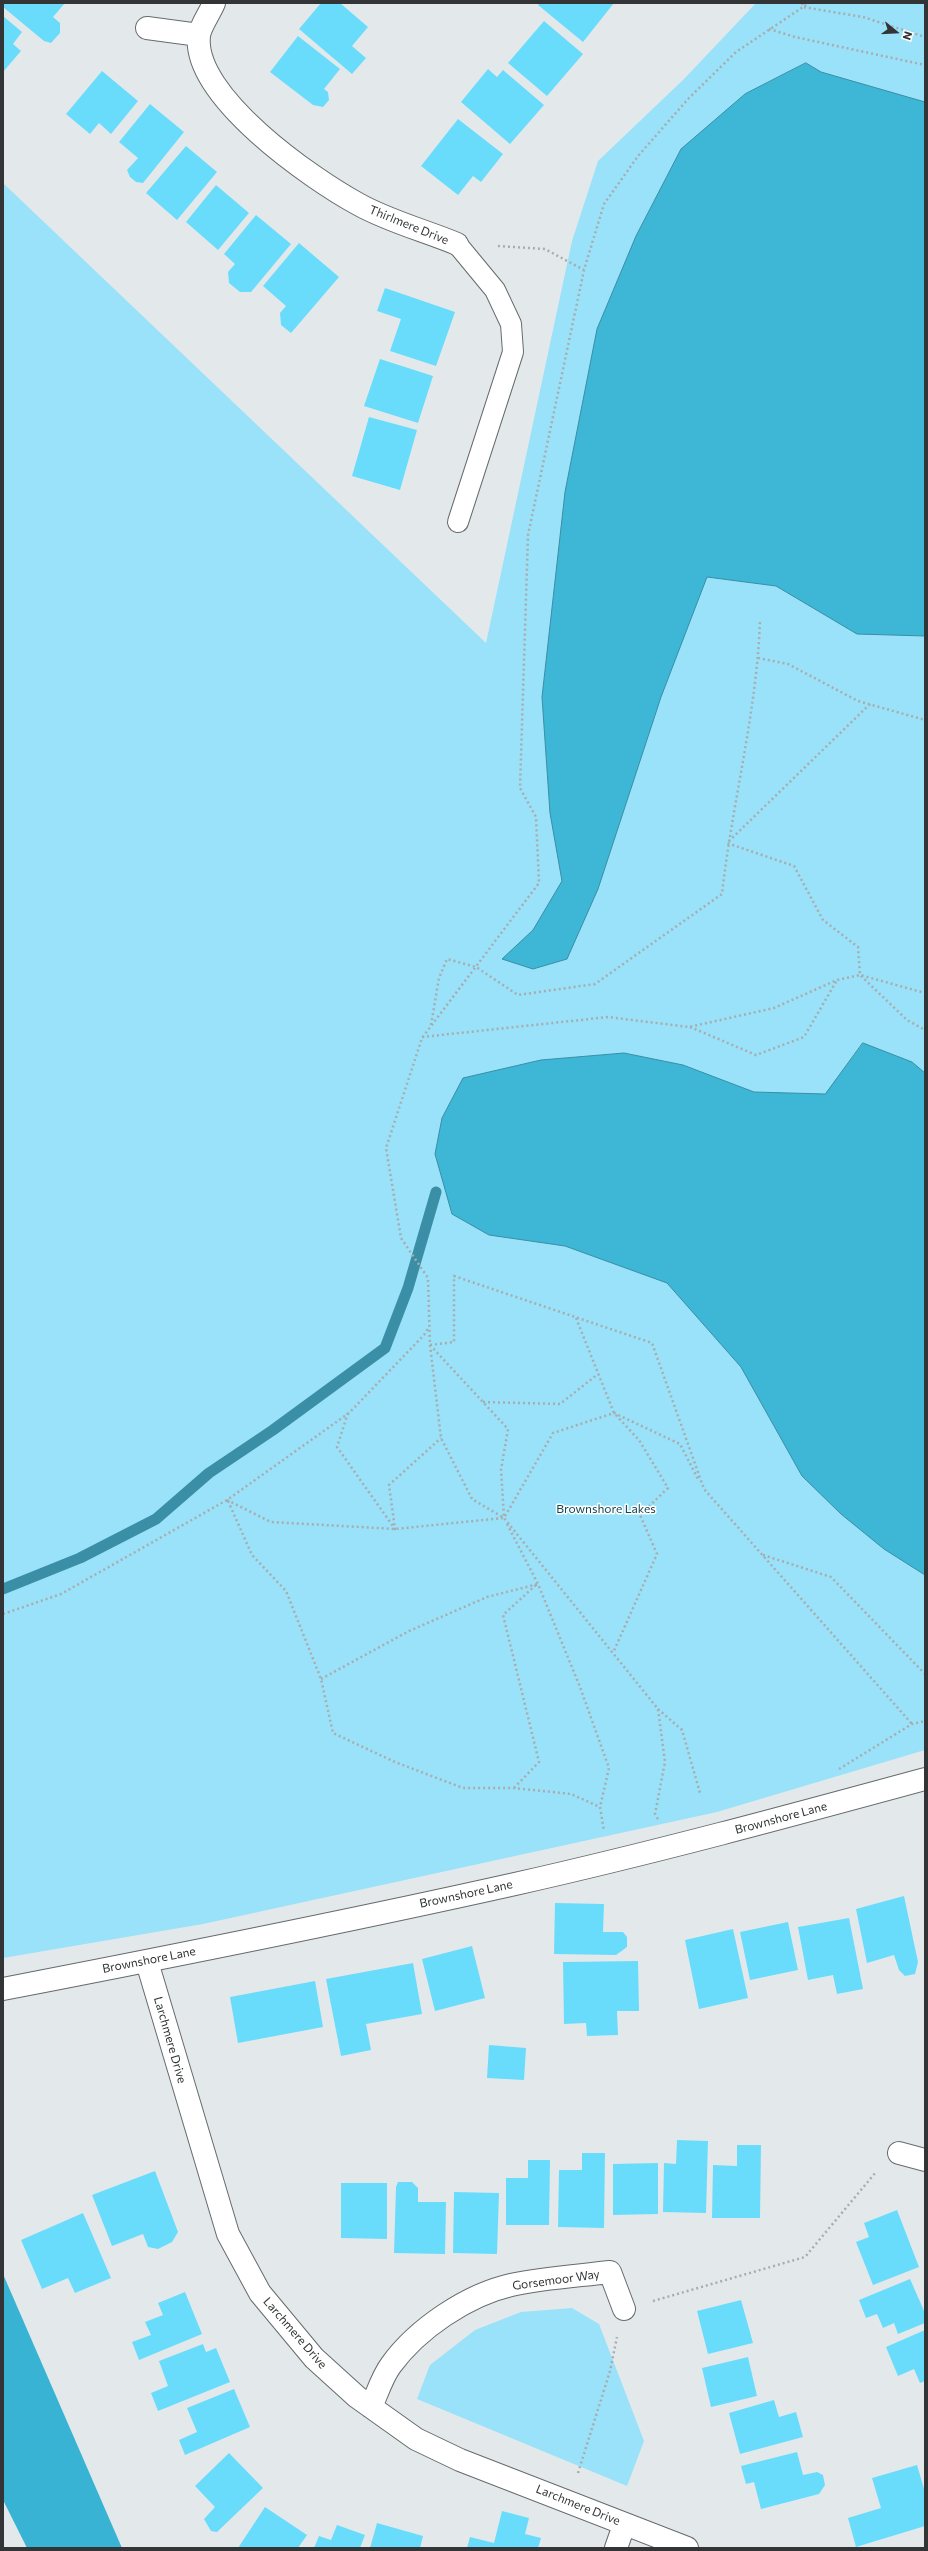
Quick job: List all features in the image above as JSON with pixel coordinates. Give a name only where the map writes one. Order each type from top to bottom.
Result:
[{"type":"street","points":[[147,28],[199,35],[214,3]]},
{"type":"street","name":"Thirlmere Drive","points":[[199,35],[201,57],[213,80],[234,109],[264,140],[290,160],[359,205],[457,244]]},
{"type":"street","name":"Brownshore Lane","points":[[3,1989],[147,1962],[516,1884],[722,1834],[925,1780]]},
{"type":"street","name":"Larchmere Drive","points":[[147,1962],[228,2234],[260,2293],[314,2358],[371,2407],[416,2439],[460,2460],[569,2500],[624,2524],[687,2548]]},
{"type":"street","points":[[899,2153],[925,2160]]},
{"type":"street","name":"Gorsemoor Way","points":[[371,2407],[390,2366],[418,2337],[450,2313],[479,2297],[510,2285],[610,2272],[624,2309]]},
{"type":"street","points":[[616,2548],[624,2524]]},
{"type":"lane","name":"Thirlmere Drive","points":[[457,244],[495,290],[510,324],[513,352],[458,522]]},
{"type":"path","points":[[802,3],[803,7]]},
{"type":"path","points":[[700,1793],[682,1730],[658,1708],[504,1518],[472,1499],[441,1438],[430,1345],[428,1278],[401,1238],[386,1148],[422,1038],[539,883],[536,817],[520,788],[528,535],[584,270],[604,204],[638,156],[689,98],[736,52],[808,3]]},
{"type":"path","points":[[803,7],[863,17],[925,36]]},
{"type":"path","points":[[768,29],[795,38],[925,65]]},
{"type":"path","points":[[457,244],[545,249],[584,270]]},
{"type":"path","points":[[431,1026],[439,978],[447,959],[476,967],[518,995],[595,984],[722,894],[727,843],[758,658],[760,620]]},
{"type":"path","points":[[758,658],[788,664],[858,701],[925,720]]},
{"type":"path","points":[[727,843],[870,704]]},
{"type":"path","points":[[727,843],[794,866],[823,920],[858,947],[860,975],[907,1020],[925,1030]]},
{"type":"path","points":[[689,1027],[774,1008],[837,980],[860,975],[925,993]]},
{"type":"path","points":[[422,1038],[608,1018],[689,1027],[756,1055],[804,1037],[837,980]]},
{"type":"path","points":[[430,1345],[454,1342],[454,1276],[652,1343],[704,1489]]},
{"type":"path","points":[[576,1318],[614,1413],[639,1440],[668,1488],[640,1515],[657,1554],[613,1653]]},
{"type":"path","points":[[3,1614],[61,1594],[227,1500],[349,1412],[424,1335],[429,1327]]},
{"type":"path","points":[[430,1345],[508,1430],[501,1470],[504,1518],[538,1584],[580,1687],[609,1768],[600,1807],[604,1834]]},
{"type":"path","points":[[483,1402],[560,1404],[598,1374]]},
{"type":"path","points":[[349,1412],[337,1447],[395,1529]]},
{"type":"path","points":[[504,1518],[553,1432],[614,1413],[680,1444],[704,1489],[912,1724]]},
{"type":"path","points":[[395,1529],[389,1485],[441,1438]]},
{"type":"path","points":[[227,1500],[271,1522],[395,1529],[504,1518]]},
{"type":"path","points":[[227,1500],[252,1555],[286,1591],[321,1678],[333,1733],[395,1762],[463,1788],[514,1788],[571,1794],[600,1807]]},
{"type":"path","points":[[762,1555],[831,1577],[925,1674]]},
{"type":"path","points":[[321,1678],[416,1628],[487,1597],[538,1584]]},
{"type":"path","points":[[514,1788],[539,1762],[503,1615],[538,1584]]},
{"type":"path","points":[[658,1708],[665,1762],[655,1814],[659,1821]]},
{"type":"path","points":[[833,1773],[912,1724],[925,1721]]},
{"type":"path","points":[[569,2500],[610,2371],[624,2309],[805,2257],[879,2169],[899,2153]]},
{"type":"green space","name":"Brownshore Lakes","points":[[756,3],[925,3],[925,1750],[717,1812],[203,1924],[3,1958],[3,183],[486,643],[572,241],[598,161],[684,79]]},
{"type":"green space","points":[[572,2308],[599,2324],[644,2441],[627,2486],[417,2399],[430,2365],[475,2330],[521,2312]]},
{"type":"shaded area","points":[[806,63],[821,72],[925,102],[925,636],[857,634],[776,586],[707,577],[661,697],[598,889],[567,959],[533,969],[502,959],[533,930],[562,881],[550,813],[542,697],[565,492],[597,329],[636,236],[681,149],[745,94]]},
{"type":"shaded area","points":[[863,1043],[912,1062],[925,1073],[925,1575],[884,1549],[841,1514],[802,1476],[741,1367],[667,1283],[565,1246],[489,1235],[452,1214],[435,1154],[442,1118],[463,1078],[541,1060],[624,1053],[683,1065],[754,1092],[825,1094]]},
{"type":"shaded area","points":[[3,2274],[122,2548],[27,2548],[3,2500]]},
{"type":"building","points":[[3,3],[65,3],[53,17],[60,23],[60,33],[51,43],[44,41],[3,7]]},
{"type":"building","points":[[321,3],[340,3],[368,27],[352,46],[366,58],[352,74],[299,29]]},
{"type":"building","points":[[539,3],[614,3],[583,42],[538,5]]},
{"type":"building","points":[[3,16],[22,32],[13,44],[21,51],[3,72]]},
{"type":"building","points":[[544,21],[583,54],[547,96],[508,63]]},
{"type":"building","points":[[298,36],[340,69],[324,89],[328,92],[329,100],[323,107],[313,105],[270,72]]},
{"type":"building","points":[[488,69],[497,77],[503,70],[544,105],[510,144],[461,102]]},
{"type":"building","points":[[102,71],[138,101],[111,134],[99,123],[90,134],[66,114]]},
{"type":"building","points":[[150,104],[184,132],[143,183],[136,182],[130,177],[127,170],[138,158],[119,142]]},
{"type":"building","points":[[458,119],[503,154],[481,182],[473,176],[458,195],[421,166]]},
{"type":"building","points":[[186,146],[217,172],[177,220],[146,193]]},
{"type":"building","points":[[216,185],[249,213],[218,250],[186,222]]},
{"type":"building","points":[[256,215],[291,244],[251,292],[240,292],[229,283],[228,272],[235,264],[224,254]]},
{"type":"building","points":[[299,243],[339,277],[291,333],[281,325],[280,313],[286,306],[263,286]]},
{"type":"building","points":[[385,288],[455,312],[436,366],[390,351],[401,319],[377,311]]},
{"type":"building","points":[[380,359],[433,376],[418,423],[364,406]]},
{"type":"building","points":[[369,417],[417,430],[400,490],[352,476]]},
{"type":"building","points":[[904,1896],[918,1962],[915,1974],[905,1976],[899,1970],[894,1955],[867,1963],[856,1909]]},
{"type":"building","points":[[555,1903],[604,1904],[603,1932],[623,1932],[627,1937],[627,1947],[616,1955],[554,1954]]},
{"type":"building","points":[[849,1918],[863,1989],[837,1994],[833,1975],[808,1980],[798,1927]]},
{"type":"building","points":[[788,1922],[798,1970],[750,1980],[740,1932]]},
{"type":"building","points":[[733,1929],[748,1998],[699,2009],[685,1940]]},
{"type":"building","points":[[472,1946],[485,1998],[435,2011],[422,1959]]},
{"type":"building","points":[[638,1961],[639,2011],[617,2011],[618,2035],[587,2036],[586,2023],[564,2024],[563,1962]]},
{"type":"building","points":[[413,1963],[422,2014],[366,2024],[371,2050],[341,2056],[326,1979]]},
{"type":"building","points":[[315,1981],[323,2027],[238,2043],[230,1997]]},
{"type":"building","points":[[489,2045],[526,2048],[524,2080],[487,2078]]},
{"type":"building","points":[[677,2140],[708,2141],[706,2213],[663,2212],[664,2163],[676,2164]]},
{"type":"building","points":[[737,2145],[761,2145],[760,2218],[712,2218],[713,2165],[737,2166]]},
{"type":"building","points":[[582,2153],[605,2153],[604,2228],[558,2227],[559,2170],[582,2170]]},
{"type":"building","points":[[528,2160],[550,2160],[549,2225],[506,2225],[506,2178],[528,2178]]},
{"type":"building","points":[[658,2163],[658,2214],[613,2215],[613,2164]]},
{"type":"building","points":[[155,2171],[178,2232],[172,2242],[158,2249],[148,2247],[143,2234],[112,2246],[92,2195]]},
{"type":"building","points":[[398,2182],[412,2182],[418,2188],[418,2202],[446,2202],[445,2254],[394,2253],[396,2187]]},
{"type":"building","points":[[341,2183],[387,2183],[387,2239],[341,2238]]},
{"type":"building","points":[[454,2192],[499,2193],[497,2254],[453,2253]]},
{"type":"building","points":[[897,2210],[919,2267],[873,2285],[856,2242],[869,2237],[864,2223]]},
{"type":"building","points":[[83,2213],[111,2278],[75,2293],[68,2278],[42,2289],[21,2240]]},
{"type":"building","points":[[910,2279],[925,2313],[925,2323],[898,2334],[894,2323],[883,2328],[877,2314],[866,2318],[859,2300]]},
{"type":"building","points":[[185,2292],[202,2334],[139,2360],[132,2342],[151,2335],[145,2322],[163,2315],[158,2303]]},
{"type":"building","points":[[741,2300],[753,2343],[708,2354],[697,2311]]},
{"type":"building","points":[[925,2330],[925,2381],[920,2383],[914,2369],[898,2376],[886,2347]]},
{"type":"building","points":[[203,2344],[206,2352],[216,2348],[230,2382],[158,2411],[151,2393],[168,2386],[159,2361]]},
{"type":"building","points":[[748,2357],[757,2396],[711,2407],[702,2368]]},
{"type":"building","points":[[234,2389],[250,2427],[185,2455],[179,2440],[197,2432],[187,2408]]},
{"type":"building","points":[[774,2400],[779,2417],[796,2412],[803,2437],[740,2454],[729,2413]]},
{"type":"building","points":[[797,2452],[803,2475],[817,2472],[823,2475],[825,2485],[819,2494],[761,2509],[754,2482],[746,2484],[741,2466]]},
{"type":"building","points":[[229,2453],[263,2488],[217,2532],[211,2531],[204,2519],[215,2507],[195,2486]]},
{"type":"building","points":[[917,2465],[925,2492],[925,2526],[856,2547],[848,2518],[881,2508],[872,2478]]},
{"type":"building","points":[[265,2507],[307,2535],[298,2548],[238,2548]]},
{"type":"building","points":[[502,2511],[529,2518],[525,2534],[541,2538],[538,2548],[467,2548],[470,2537],[494,2543]]},
{"type":"building","points":[[377,2523],[423,2536],[420,2548],[370,2548]]},
{"type":"building","points":[[337,2525],[365,2535],[360,2548],[314,2548],[319,2536],[331,2540]]},
{"type":"waterway","points":[[3,1589],[80,1558],[156,1519],[209,1473],[273,1430],[385,1348],[408,1288],[436,1192]]}]
